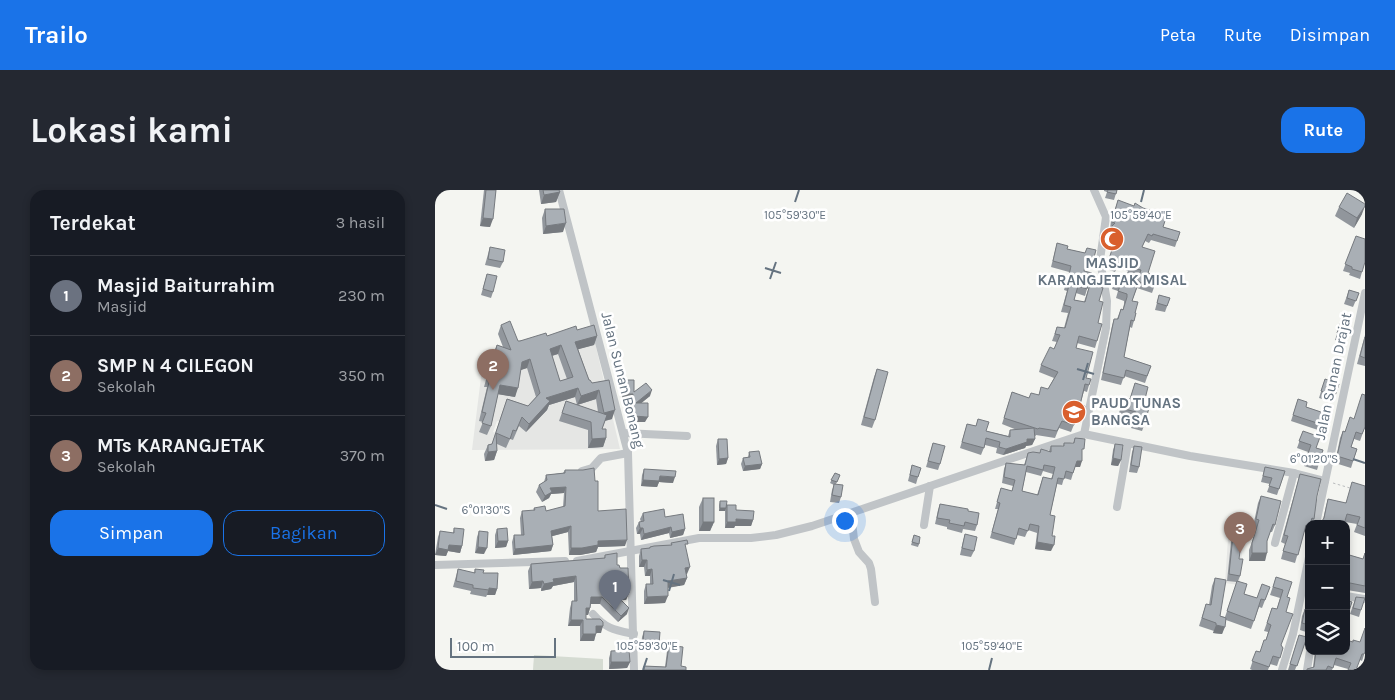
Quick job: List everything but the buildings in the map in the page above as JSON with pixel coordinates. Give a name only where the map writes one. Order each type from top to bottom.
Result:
[{"type":"street","name":"Jalan Sunan Bonang","points":[[559,190],[628,453],[634,670]]},
{"type":"street","points":[[1084,434],[1107,314],[1105,284],[1100,260],[1106,218],[1094,190]]},
{"type":"street","name":"Jalan Sunan Drajat","points":[[1316,520],[1362,323],[1365,293]]},
{"type":"street","points":[[624,433],[687,436]]},
{"type":"street","points":[[435,565],[525,564],[578,561],[699,538],[777,536],[812,526],[1084,434],[1190,456],[1293,473],[1325,481]]},
{"type":"street","points":[[1117,507],[1128,443]]},
{"type":"street","points":[[580,471],[592,468],[601,458],[628,453]]},
{"type":"street","points":[[1275,543],[1293,473]]},
{"type":"street","points":[[924,525],[930,486]]},
{"type":"street","points":[[851,513],[854,539],[859,552],[869,563],[871,569],[875,602]]},
{"type":"street","points":[[1282,670],[1297,635],[1305,592]]},
{"type":"street","points":[[1350,597],[1364,599]]},
{"type":"street","points":[[593,614],[602,624],[610,628],[634,634]]},
{"type":"street","points":[[1307,670],[1309,655]]},
{"type":"path","points":[[1325,481],[1353,488]]},
{"type":"shaded area","points":[[592,330],[620,449],[472,450],[484,353]],"holes":[[[497,421],[517,429],[513,440],[493,432]]]},
{"type":"shaded area","points":[[1228,539],[1243,541],[1239,585],[1225,583]]},
{"type":"shaded area","points":[[534,655],[603,659],[603,670],[533,670]]},
{"type":"place","name":"MASJID KARANGJETAK MISAL","points":[[1112,239]]},
{"type":"place","name":"SMP N 4 CILEGON","points":[[493,390]]},
{"type":"place","name":"PAUD TUNAS BANGSA","points":[[1074,412]]},
{"type":"place","name":"MTs KARANGJETAK","points":[[1240,553]]},
{"type":"place","name":"Masjid Baiturrahim","points":[[615,611]]}]
